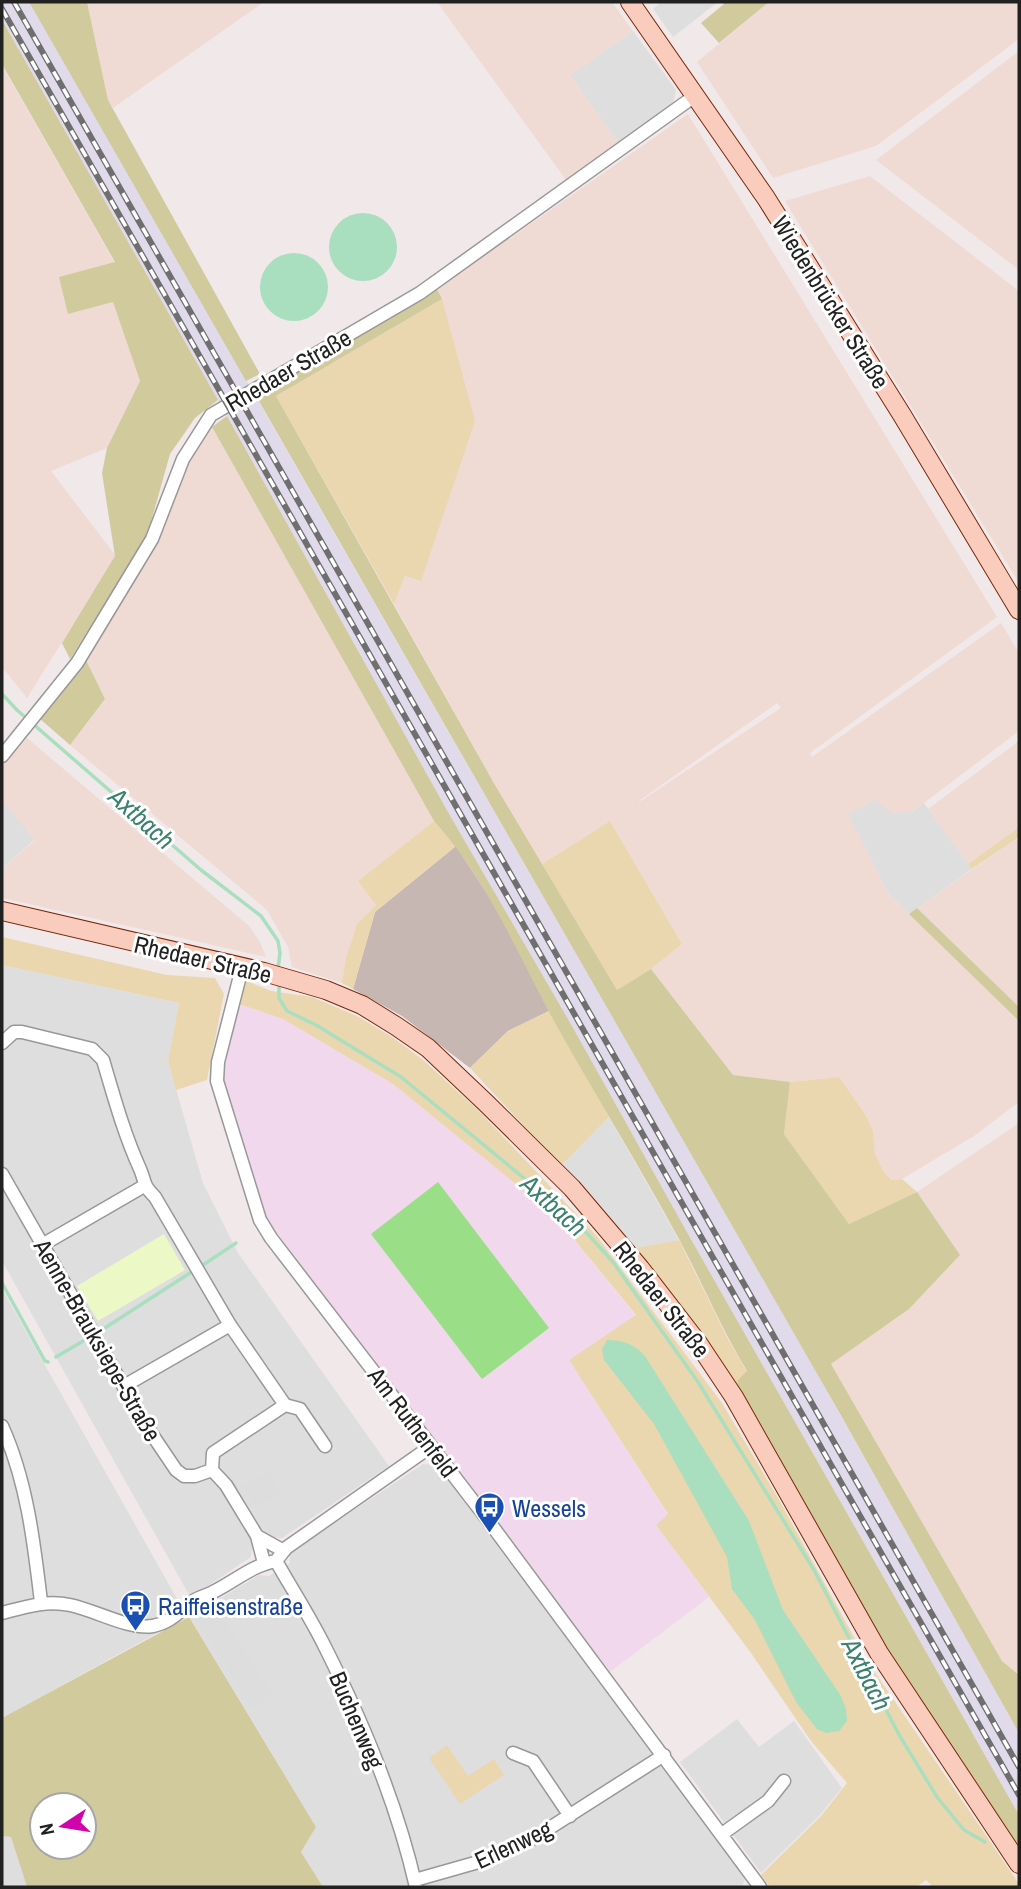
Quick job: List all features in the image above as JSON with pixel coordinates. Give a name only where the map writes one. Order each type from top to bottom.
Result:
[{"type":"street","name":"Wiedenbrücker Straße","points":[[630,2],[766,198],[902,415],[1019,610]]},
{"type":"street","name":"Rhedaer Straße","points":[[2,756],[77,663],[152,539],[183,459],[211,415],[420,293],[696,95]]},
{"type":"street","name":"Rhedaer Straße","points":[[2,911],[264,972],[326,990],[362,1006],[428,1048],[572,1188],[640,1268],[698,1343],[734,1397],[879,1653],[1019,1864]]},
{"type":"street","name":"Am Ruthenfeld","points":[[242,968],[218,1062],[217,1081],[260,1220],[664,1755],[760,1887]]},
{"type":"street","points":[[2,1043],[14,1032],[22,1032],[92,1049],[99,1054],[130,1149],[142,1173],[144,1186],[155,1197],[230,1325],[285,1405],[300,1409],[325,1446]]},
{"type":"street","name":"Aenne-Brauksiepe-Straße","points":[[2,1174],[145,1424],[176,1470],[184,1476],[195,1476],[212,1470]]},
{"type":"street","points":[[43,1245],[144,1186]]},
{"type":"street","points":[[124,1386],[230,1325]]},
{"type":"street","points":[[274,1559],[226,1486],[212,1470],[213,1453],[285,1405]]},
{"type":"street","points":[[3,1431],[20,1477],[29,1517],[41,1602]]},
{"type":"street","points":[[2,1614],[41,1602],[70,1605],[137,1625],[156,1625],[180,1614],[190,1602],[215,1592],[274,1559],[430,1447]]},
{"type":"street","points":[[257,1536],[274,1559]]},
{"type":"street","name":"Buchenweg","points":[[274,1559],[323,1643],[351,1702],[398,1819],[415,1884]]},
{"type":"street","name":"Erlenweg","points":[[513,1753],[533,1761],[570,1816]]},
{"type":"street","name":"Erlenweg","points":[[415,1884],[506,1852],[570,1816],[664,1755]]},
{"type":"street","points":[[722,1834],[768,1801],[784,1781]]},
{"type":"shaded area","points":[[2,2],[29,2],[815,1370],[1019,1733],[1019,1815],[448,812],[2,20]]},
{"type":"shaded area","points":[[29,2],[87,2],[108,100],[260,374],[246,381]]},
{"type":"shaded area","points":[[87,2],[264,2],[113,108],[108,100]]},
{"type":"shaded area","points":[[437,2],[612,2],[633,31],[570,75],[618,143],[566,180]]},
{"type":"shaded area","points":[[661,2],[718,2],[673,37],[653,9]]},
{"type":"shaded area","points":[[722,2],[769,2],[719,43],[701,23],[724,4]]},
{"type":"shaded area","points":[[769,2],[1019,2],[1019,39],[876,146],[773,178],[697,62]]},
{"type":"shaded area","points":[[2,20],[218,400],[195,418],[170,454],[147,536],[70,659],[62,643],[115,556],[102,473],[107,448],[140,381],[113,302],[68,314],[59,277],[115,262],[2,64]]},
{"type":"shaded area","points":[[633,31],[676,90],[673,104],[618,143],[570,75]]},
{"type":"shaded area","points":[[1019,51],[1019,270],[876,160]]},
{"type":"shaded area","points":[[2,65],[115,263],[68,314],[113,302],[140,381],[107,448],[51,471],[116,556],[27,698],[2,667]]},
{"type":"shaded area","points":[[688,114],[997,617],[810,753],[812,757],[1001,623],[1019,653],[1019,731],[912,812],[894,813],[874,800],[848,814],[888,893],[1019,1021],[1019,1102],[974,1136],[902,1179],[893,1180],[883,1171],[875,1153],[873,1130],[839,1077],[790,1082],[733,1075],[651,969],[682,944],[610,821],[542,864],[394,604],[405,576],[420,581],[442,299],[437,289]],"holes":[[[777,703],[781,708],[639,802]]]},
{"type":"shaded area","points":[[870,176],[1019,291],[1019,583],[785,201]]},
{"type":"shaded area","points":[[356,213],[370,213],[382,218],[392,228],[397,247],[392,266],[382,276],[370,281],[356,281],[344,276],[334,266],[329,254],[329,240],[334,228],[344,218]]},
{"type":"shaded area","points":[[301,253],[322,268],[328,280],[326,300],[318,311],[301,321],[287,321],[270,311],[262,300],[260,280],[270,263],[281,255]]},
{"type":"shaded area","points":[[437,289],[442,299],[276,396],[495,785],[617,990],[651,969],[733,1075],[790,1082],[784,1134],[849,1224],[917,1192],[960,1255],[909,1309],[831,1364],[1002,1661],[1019,1675],[1019,1733],[839,1412],[256,396]]},
{"type":"shaded area","points":[[442,299],[475,421],[421,581],[405,576],[394,604],[276,396]]},
{"type":"shaded area","points":[[227,416],[448,812],[1019,1815],[1019,1850],[884,1645],[740,1393],[737,1381],[747,1371],[679,1239],[549,1012],[498,913],[469,865],[434,821],[212,427]]},
{"type":"shaded area","points":[[212,427],[434,821],[358,881],[376,905],[357,924],[346,957],[342,983],[292,967],[288,947],[267,910],[70,745],[105,699],[86,660],[159,538],[192,455]]},
{"type":"shaded area","points":[[86,660],[105,699],[70,745],[39,718]]},
{"type":"shaded area","points":[[27,738],[249,926],[266,957],[2,898],[2,869],[35,840],[2,800],[2,767]]},
{"type":"shaded area","points":[[1019,741],[1019,827],[968,864],[928,809]]},
{"type":"shaded area","points":[[2,800],[35,839],[2,869]]},
{"type":"shaded area","points":[[874,800],[912,812],[924,803],[972,869],[909,914],[888,893],[847,814]]},
{"type":"shaded area","points":[[434,821],[456,846],[375,912],[353,989],[342,983],[346,957],[357,924],[376,905],[358,881]]},
{"type":"shaded area","points":[[610,821],[682,944],[651,969],[617,990],[542,864]]},
{"type":"shaded area","points":[[1019,827],[1019,837],[972,869],[968,864]]},
{"type":"shaded area","points":[[1019,837],[1019,1007],[917,908]]},
{"type":"shaded area","points":[[456,846],[499,912],[549,1011],[508,1031],[470,1068],[402,1016],[353,989],[375,912]]},
{"type":"shaded area","points":[[917,908],[1019,1007],[1019,1021],[909,914]]},
{"type":"shaded area","points":[[2,937],[167,975],[215,978],[224,994],[207,1080],[176,1090],[168,1061],[179,1003],[2,965]]},
{"type":"shaded area","points":[[2,965],[179,1003],[168,1061],[203,1183],[238,1253],[389,1466],[282,1538],[273,1537],[252,1548],[251,1557],[194,1595],[188,1593],[2,1261]]},
{"type":"shaded area","points":[[247,981],[271,991],[312,997],[357,1016],[422,1059],[478,1110],[596,1235],[722,1403],[778,1498],[866,1659],[1019,1887],[933,1887],[926,1880],[916,1887],[770,1887],[761,1875],[821,1816],[847,1783],[811,1741],[751,1653],[656,1525],[668,1514],[569,1360],[636,1315],[555,1216],[393,1084],[283,1019],[239,1004]]},
{"type":"shaded area","points":[[239,1004],[283,1019],[393,1084],[555,1216],[636,1316],[569,1360],[668,1515],[656,1525],[709,1597],[610,1672],[265,1215],[222,1080],[222,1070]]},
{"type":"shaded area","points":[[549,1011],[609,1117],[561,1166],[470,1068],[508,1031]]},
{"type":"shaded area","points":[[839,1077],[873,1130],[875,1153],[883,1171],[892,1180],[902,1179],[917,1192],[849,1224],[784,1134],[790,1082]]},
{"type":"shaded area","points":[[609,1117],[679,1240],[634,1248],[561,1166]]},
{"type":"shaded area","points":[[1019,1123],[1019,1675],[1002,1661],[831,1364],[909,1309],[960,1255],[917,1192]]},
{"type":"shaded area","points":[[164,1234],[185,1270],[98,1321],[77,1286]]},
{"type":"shaded area","points":[[679,1240],[747,1372],[740,1393],[634,1248]]},
{"type":"shaded area","points":[[2,1289],[180,1604],[160,1616],[168,1627],[2,1718]]},
{"type":"shaded area","points":[[607,1340],[628,1344],[645,1356],[749,1521],[783,1610],[841,1696],[847,1721],[839,1731],[826,1733],[817,1729],[796,1702],[755,1620],[732,1589],[727,1557],[654,1424],[604,1360],[602,1349]]},
{"type":"shaded area","points":[[423,1464],[437,1465],[745,1879],[742,1887],[323,1887],[301,1852],[316,1827],[189,1617],[259,1575],[269,1576],[290,1563],[290,1553]]},
{"type":"shaded area","points":[[268,1470],[282,1492],[256,1509],[241,1487]]},
{"type":"shaded area","points":[[216,1605],[272,1695],[251,1708],[195,1618]]},
{"type":"shaded area","points":[[189,1617],[316,1827],[301,1852],[323,1887],[27,1887],[11,1837],[2,1836],[2,1718]]},
{"type":"shaded area","points":[[737,1719],[759,1747],[794,1721],[842,1788],[819,1816],[761,1873],[680,1762]]},
{"type":"shaded area","points":[[447,1745],[468,1776],[494,1759],[504,1775],[460,1804],[429,1758]]},
{"type":"shaded area","points":[[2,1836],[11,1837],[27,1887],[2,1887]]},
{"type":"green space","points":[[438,1182],[549,1328],[482,1379],[371,1234]]},
{"type":"waterway","name":"Axtbach","points":[[2,694],[201,870],[261,916],[278,941],[278,969]]},
{"type":"waterway","name":"Axtbach","points":[[279,984],[279,998],[287,1011],[316,1025],[401,1077],[575,1220],[613,1262],[698,1382],[814,1570],[898,1733],[937,1797],[964,1830],[985,1842]]},
{"type":"waterway","points":[[200,1267],[236,1243]]},
{"type":"waterway","points":[[97,1333],[193,1271]]},
{"type":"waterway","points":[[2,1283],[48,1362]]},
{"type":"waterway","points":[[56,1357],[90,1337]]},
{"type":"railway","points":[[14,2],[1019,1767]]},
{"type":"railway","points":[[2,9],[1019,1795]]},
{"type":"place","name":"Wessels","points":[[489,1535]]},
{"type":"place","name":"Raiffeisenstraße","points":[[135,1633]]}]
